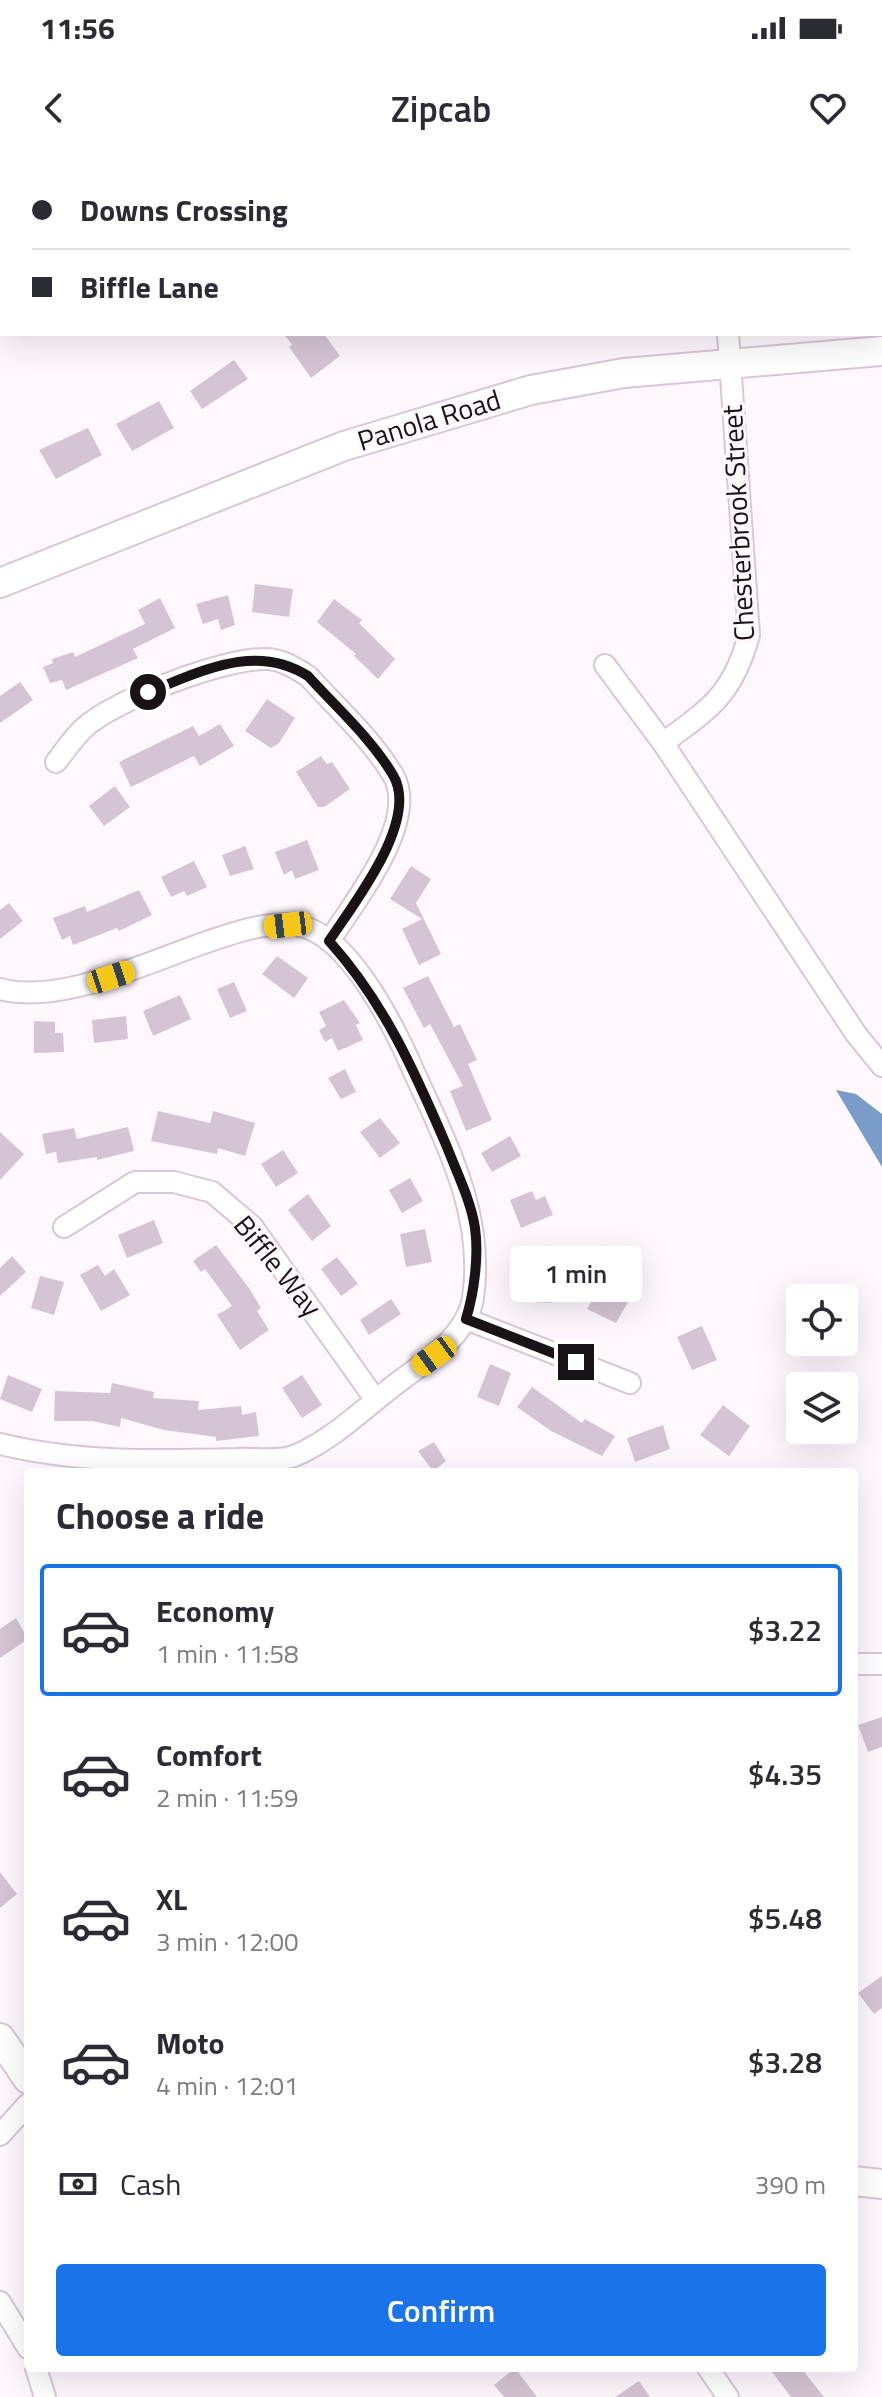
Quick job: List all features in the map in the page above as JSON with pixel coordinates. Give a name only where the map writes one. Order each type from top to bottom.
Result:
[{"type":"main road","name":"Panola Road","points":[[0,583],[344,446],[502,398],[624,373],[882,351]]},
{"type":"main road","points":[[0,2038],[24,2073]]},
{"type":"main road","points":[[858,2181],[882,2184]]},
{"type":"street","name":"Chesterbrook Street","points":[[663,743],[718,702],[742,663],[749,635],[728,336]]},
{"type":"street","points":[[56,762],[85,727],[148,692],[211,668],[270,659],[291,665],[308,676],[395,777],[401,802],[395,829],[380,861],[329,941]]},
{"type":"street","points":[[605,665],[663,743],[856,1034],[882,1066]]},
{"type":"street","points":[[0,989],[15,993],[68,990],[244,931],[288,925],[308,928],[329,941],[360,975],[399,1037],[461,1182],[475,1229],[473,1298],[466,1319],[434,1356],[315,1445],[291,1457],[66,1463],[0,1444]]},
{"type":"street","name":"Biffle Way","points":[[64,1227],[135,1182],[174,1182],[212,1192],[252,1226],[375,1399]]},
{"type":"street","points":[[466,1319],[630,1383]]},
{"type":"street","points":[[858,1664],[882,1664]]},
{"type":"street","points":[[0,2135],[24,2108]]},
{"type":"street","points":[[0,2302],[24,2341]]},
{"type":"street","points":[[37,2372],[45,2397]]},
{"type":"street","points":[[711,2372],[728,2397]]},
{"type":"water","points":[[836,1090],[856,1094],[882,1114],[882,1167]]},
{"type":"building","points":[[285,336],[325,336],[340,356],[311,378],[289,347],[292,345]]},
{"type":"building","points":[[234,360],[248,379],[202,409],[190,391]]},
{"type":"building","points":[[159,401],[174,428],[132,451],[116,424]]},
{"type":"building","points":[[88,428],[102,455],[56,479],[39,450]]},
{"type":"building","points":[[255,584],[293,589],[289,617],[252,612]]},
{"type":"building","points":[[228,595],[235,625],[221,630],[218,619],[203,624],[196,604]]},
{"type":"building","points":[[160,598],[175,628],[133,649],[138,658],[66,690],[62,680],[50,683],[43,667],[53,663],[52,659],[73,652],[75,657],[145,624],[138,610]]},
{"type":"building","points":[[334,599],[362,620],[359,623],[395,659],[378,679],[354,656],[356,654],[317,622]]},
{"type":"building","points":[[20,682],[33,700],[0,723],[0,696]]},
{"type":"building","points":[[267,699],[295,718],[279,743],[271,748],[245,731]]},
{"type":"building","points":[[220,724],[234,746],[200,766],[194,756],[131,787],[119,762],[193,726],[199,736]]},
{"type":"building","points":[[321,756],[327,764],[332,762],[350,789],[324,807],[318,807],[296,772]]},
{"type":"building","points":[[115,786],[130,807],[104,826],[89,806]]},
{"type":"building","points":[[307,840],[319,870],[295,879],[292,870],[284,875],[275,852]]},
{"type":"building","points":[[245,846],[254,869],[230,876],[222,855]]},
{"type":"building","points":[[194,861],[207,887],[187,896],[184,891],[171,897],[161,877]]},
{"type":"building","points":[[411,866],[431,879],[416,903],[441,954],[419,965],[402,929],[422,919],[390,899]]},
{"type":"building","points":[[139,890],[152,915],[119,931],[117,928],[73,945],[70,936],[62,940],[53,918],[85,906],[87,912]]},
{"type":"building","points":[[9,903],[23,921],[0,939],[0,910]]},
{"type":"building","points":[[277,956],[308,978],[294,998],[262,974]]},
{"type":"building","points":[[428,976],[454,1027],[460,1024],[477,1060],[468,1064],[492,1120],[466,1131],[450,1091],[463,1086],[430,1024],[424,1028],[403,988]]},
{"type":"building","points":[[234,982],[247,1011],[230,1018],[217,989]]},
{"type":"building","points":[[180,995],[191,1019],[153,1036],[143,1011]]},
{"type":"building","points":[[344,1000],[360,1023],[356,1025],[363,1040],[338,1051],[332,1038],[325,1042],[319,1030],[326,1026],[319,1012]]},
{"type":"building","points":[[126,1016],[128,1039],[94,1043],[92,1020]]},
{"type":"building","points":[[34,1021],[55,1022],[55,1033],[63,1033],[64,1052],[34,1053]]},
{"type":"building","points":[[345,1069],[356,1092],[341,1099],[328,1078]]},
{"type":"building","points":[[158,1111],[210,1123],[213,1111],[255,1123],[245,1156],[218,1148],[217,1154],[151,1141]]},
{"type":"building","points":[[380,1118],[400,1143],[380,1158],[360,1132]]},
{"type":"building","points":[[128,1127],[134,1151],[97,1160],[97,1157],[58,1163],[56,1152],[46,1154],[42,1134],[74,1128],[77,1139]]},
{"type":"building","points":[[0,1132],[24,1154],[0,1180]]},
{"type":"building","points":[[510,1136],[521,1156],[492,1172],[481,1153]]},
{"type":"building","points":[[283,1150],[298,1173],[276,1187],[261,1164]]},
{"type":"building","points":[[410,1178],[423,1201],[402,1213],[389,1190]]},
{"type":"building","points":[[532,1191],[536,1200],[545,1196],[553,1215],[521,1228],[510,1200]]},
{"type":"building","points":[[308,1194],[331,1226],[312,1241],[288,1210]]},
{"type":"building","points":[[154,1220],[163,1243],[127,1258],[118,1235]]},
{"type":"building","points":[[425,1229],[432,1262],[406,1267],[400,1234]]},
{"type":"building","points":[[216,1245],[249,1288],[261,1308],[257,1311],[269,1330],[240,1350],[217,1315],[232,1306],[205,1269],[201,1272],[193,1261]]},
{"type":"building","points":[[12,1256],[26,1272],[0,1296],[0,1268]]},
{"type":"building","points":[[337,1257],[358,1284],[341,1296],[321,1269]]},
{"type":"building","points":[[98,1265],[105,1276],[114,1269],[130,1295],[101,1311],[80,1275]]},
{"type":"building","points":[[520,1273],[553,1274],[551,1303],[518,1301]]},
{"type":"building","points":[[40,1276],[64,1282],[54,1315],[31,1308]]},
{"type":"building","points":[[602,1284],[629,1300],[616,1323],[587,1309]]},
{"type":"building","points":[[391,1299],[401,1314],[369,1335],[360,1320]]},
{"type":"building","points":[[702,1326],[717,1360],[692,1370],[677,1337]]},
{"type":"building","points":[[490,1364],[511,1373],[499,1406],[477,1397]]},
{"type":"building","points":[[8,1375],[42,1389],[32,1412],[0,1399]]},
{"type":"building","points":[[302,1375],[322,1405],[302,1418],[282,1388]]},
{"type":"building","points":[[112,1383],[154,1392],[153,1398],[199,1401],[198,1410],[241,1406],[242,1415],[256,1412],[259,1436],[216,1441],[216,1437],[164,1430],[121,1418],[120,1427],[92,1421],[54,1421],[55,1391],[110,1393]]},
{"type":"building","points":[[532,1387],[582,1423],[585,1419],[615,1436],[602,1456],[551,1431],[517,1407]]},
{"type":"building","points":[[723,1405],[750,1426],[729,1456],[700,1435]]},
{"type":"building","points":[[663,1425],[670,1449],[635,1462],[627,1438]]},
{"type":"building","points":[[434,1442],[446,1461],[437,1468],[431,1468],[418,1451]]},
{"type":"building","points":[[16,1618],[24,1632],[24,1642],[0,1658],[0,1629]]},
{"type":"building","points":[[882,1717],[882,1747],[868,1752],[858,1725]]},
{"type":"building","points":[[0,1872],[17,1894],[0,1908]]},
{"type":"building","points":[[882,1976],[882,2008],[874,2014],[858,1993]]},
{"type":"building","points":[[510,2372],[518,2372],[537,2397],[504,2397],[494,2385]]},
{"type":"building","points":[[772,2372],[804,2372],[824,2397],[791,2397]]},
{"type":"building","points":[[639,2381],[650,2397],[615,2397]]},
{"type":"route","points":[[148,692],[211,668],[242,661],[270,659],[291,665],[308,676],[395,777],[401,802],[395,829],[380,861],[329,941],[360,975],[399,1037],[461,1182],[475,1229],[473,1298],[466,1319],[576,1362]]}]
